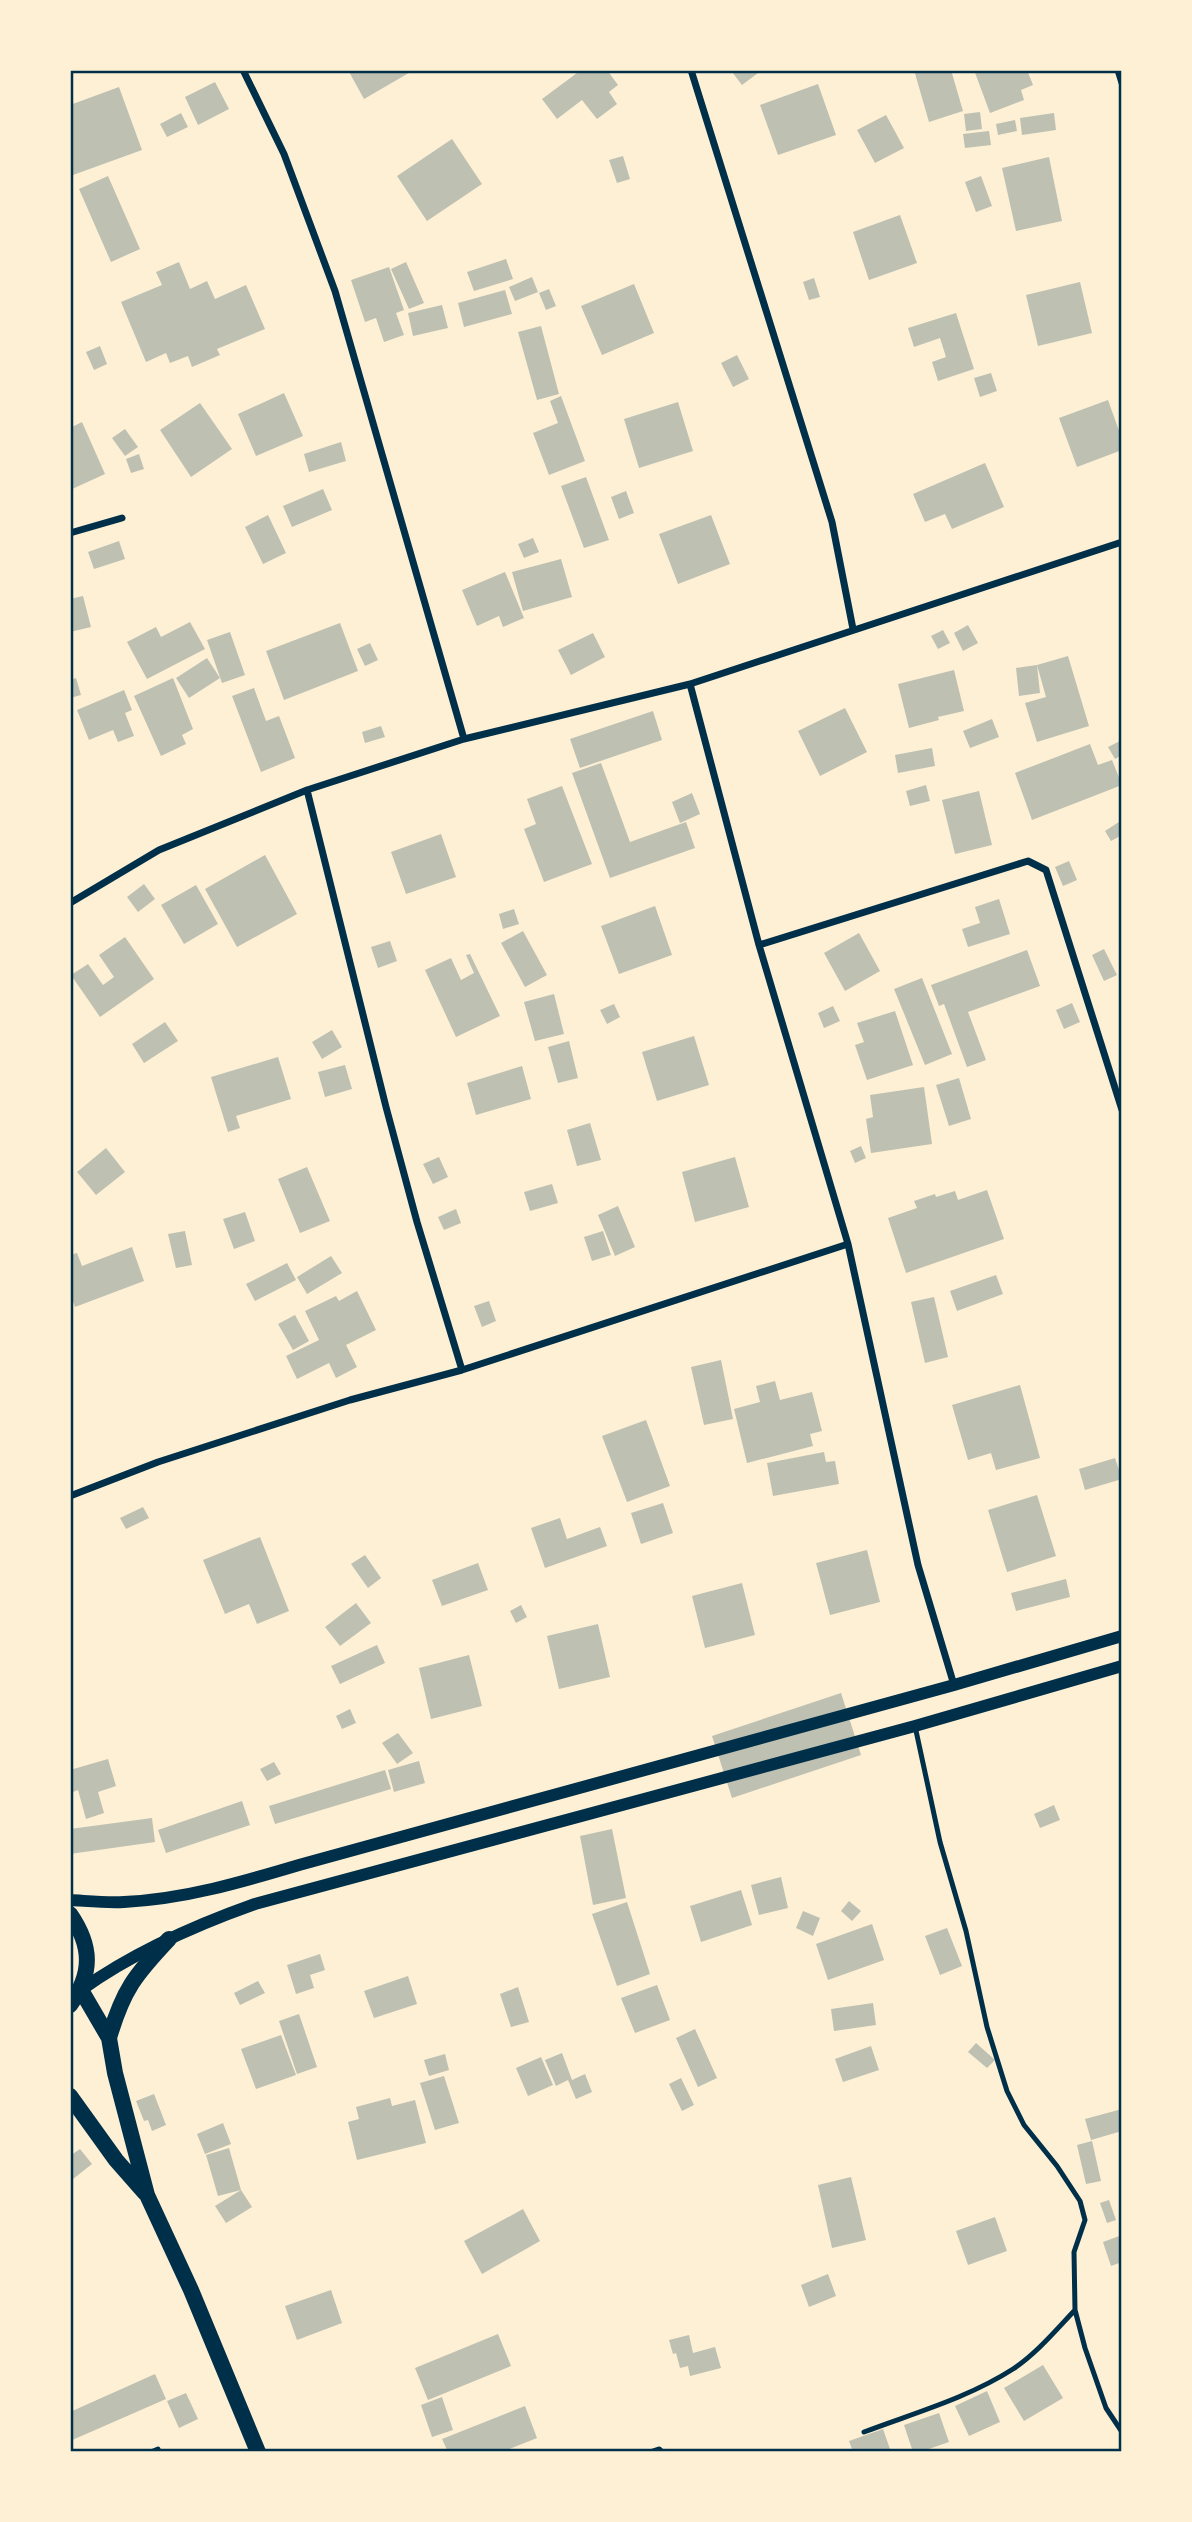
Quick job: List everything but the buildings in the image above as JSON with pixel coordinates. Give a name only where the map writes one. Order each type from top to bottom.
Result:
[{"type":"main road","points":[[70,1913],[82,1931],[87,1952],[86,1979],[70,2005]]},
{"type":"main road","points":[[109,2038],[119,2006],[129,1986],[169,1939]]},
{"type":"main road","points":[[81,1990],[109,2038],[115,2073],[147,2194],[191,2290],[258,2452]]},
{"type":"main road","points":[[70,2096],[116,2160],[147,2194]]},
{"type":"street","points":[[243,70],[284,154],[335,291],[464,739]]},
{"type":"street","points":[[691,70],[832,522],[853,629]]},
{"type":"street","points":[[1118,70],[1122,83]]},
{"type":"street","points":[[70,533],[122,518]]},
{"type":"street","points":[[70,903],[159,850],[307,790],[464,739],[690,684],[1122,542]]},
{"type":"street","points":[[690,684],[759,946],[848,1244],[918,1565],[954,1685]]},
{"type":"street","points":[[307,790],[386,1107],[417,1222],[462,1370]]},
{"type":"street","points":[[759,946],[1028,861],[1046,870],[1122,1110]]},
{"type":"street","points":[[70,1496],[158,1462],[350,1400],[462,1370],[848,1244]]},
{"type":"street","points":[[70,1900],[122,1902],[171,1898],[221,1888],[1122,1636]]},
{"type":"street","points":[[81,1990],[110,1969],[169,1939],[228,1914],[285,1896],[915,1726],[1122,1666]]},
{"type":"street","points":[[653,2452],[661,2452]]},
{"type":"lane","points":[[915,1726],[940,1842],[966,1931],[987,2026],[1007,2091],[1024,2125],[1058,2166],[1080,2201],[1085,2220],[1074,2252],[1075,2310],[1106,2408],[1122,2432]]},
{"type":"lane","points":[[864,2432],[957,2398],[1013,2369],[1075,2310]]},
{"type":"lane","points":[[151,2452],[158,2449]]}]
